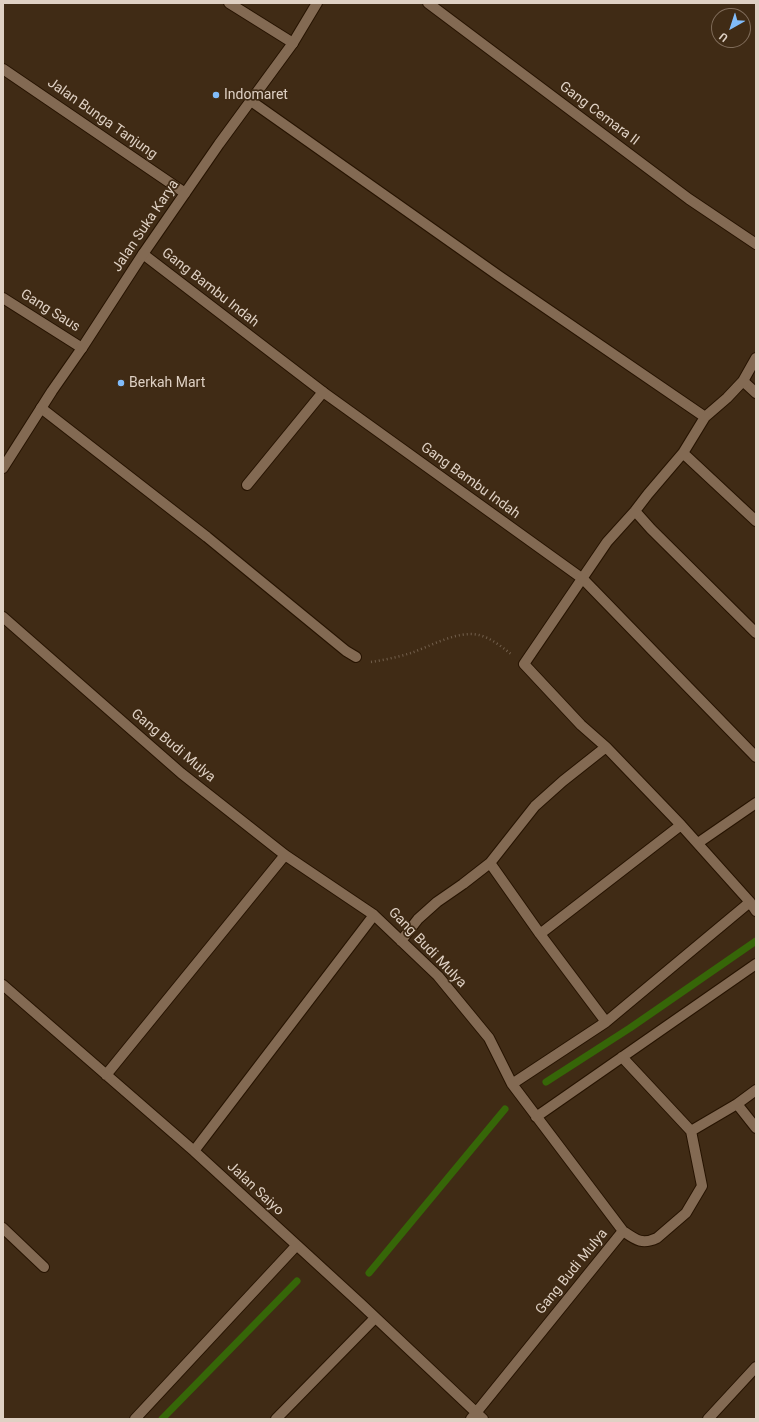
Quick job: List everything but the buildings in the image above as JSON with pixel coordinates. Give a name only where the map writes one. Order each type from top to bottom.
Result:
[{"type":"street","points":[[229,3],[293,42]]},
{"type":"street","name":"Jalan Suka Karya","points":[[3,468],[52,391],[184,193],[293,42],[317,3]]},
{"type":"street","name":"Gang Cemara II","points":[[428,3],[689,199],[756,244]]},
{"type":"street","name":"Jalan Bunga Tanjung","points":[[3,69],[184,193]]},
{"type":"street","points":[[251,101],[499,276],[705,417]]},
{"type":"street","name":"Gang Bambu Indah","points":[[143,254],[323,392],[583,579],[756,757]]},
{"type":"street","name":"Gang Saus","points":[[3,298],[82,348]]},
{"type":"street","points":[[756,358],[743,381],[727,398],[705,417],[683,453],[608,542],[524,664],[581,725],[606,747],[698,843],[750,902],[756,911]]},
{"type":"street","points":[[743,381],[756,393]]},
{"type":"street","points":[[247,484],[323,392]]},
{"type":"street","points":[[41,408],[206,537],[346,651],[356,657]]},
{"type":"street","points":[[683,453],[756,521]]},
{"type":"street","points":[[635,511],[651,529],[756,633]]},
{"type":"street","name":"Gang Budi Mulya","points":[[3,617],[181,772],[285,855],[374,915],[438,976],[489,1038],[512,1084],[623,1231],[476,1417]]},
{"type":"street","points":[[400,940],[418,919],[437,902],[490,863],[535,806],[563,781],[606,747]]},
{"type":"street","points":[[698,843],[756,803]]},
{"type":"street","points":[[540,934],[681,825]]},
{"type":"street","points":[[106,1075],[285,855]]},
{"type":"street","points":[[490,863],[540,934],[606,1022]]},
{"type":"street","points":[[512,1084],[606,1022],[750,902]]},
{"type":"street","points":[[194,1151],[374,915]]},
{"type":"street","points":[[536,1117],[756,964]]},
{"type":"street","name":"Jalan Saiyo","points":[[4,987],[194,1151],[375,1318],[476,1417]]},
{"type":"street","points":[[622,1057],[690,1131],[702,1186],[686,1213],[657,1238],[639,1242],[623,1231]]},
{"type":"street","points":[[690,1131],[737,1104],[756,1090]]},
{"type":"street","points":[[737,1104],[756,1128]]},
{"type":"street","points":[[3,1228],[44,1267]]},
{"type":"street","points":[[135,1419],[296,1246]]},
{"type":"street","points":[[276,1419],[375,1318]]},
{"type":"street","points":[[708,1419],[756,1367]]},
{"type":"path","points":[[356,657],[364,661],[372,662],[410,653],[467,634],[479,635],[488,639],[513,654],[524,664]]},
{"type":"waterway","points":[[546,1082],[630,1028],[756,941]]},
{"type":"waterway","points":[[369,1273],[505,1109]]},
{"type":"waterway","points":[[162,1419],[297,1281]]},
{"type":"place","name":"Indomaret","points":[[216,95]]},
{"type":"place","name":"Berkah Mart","points":[[121,383]]}]
